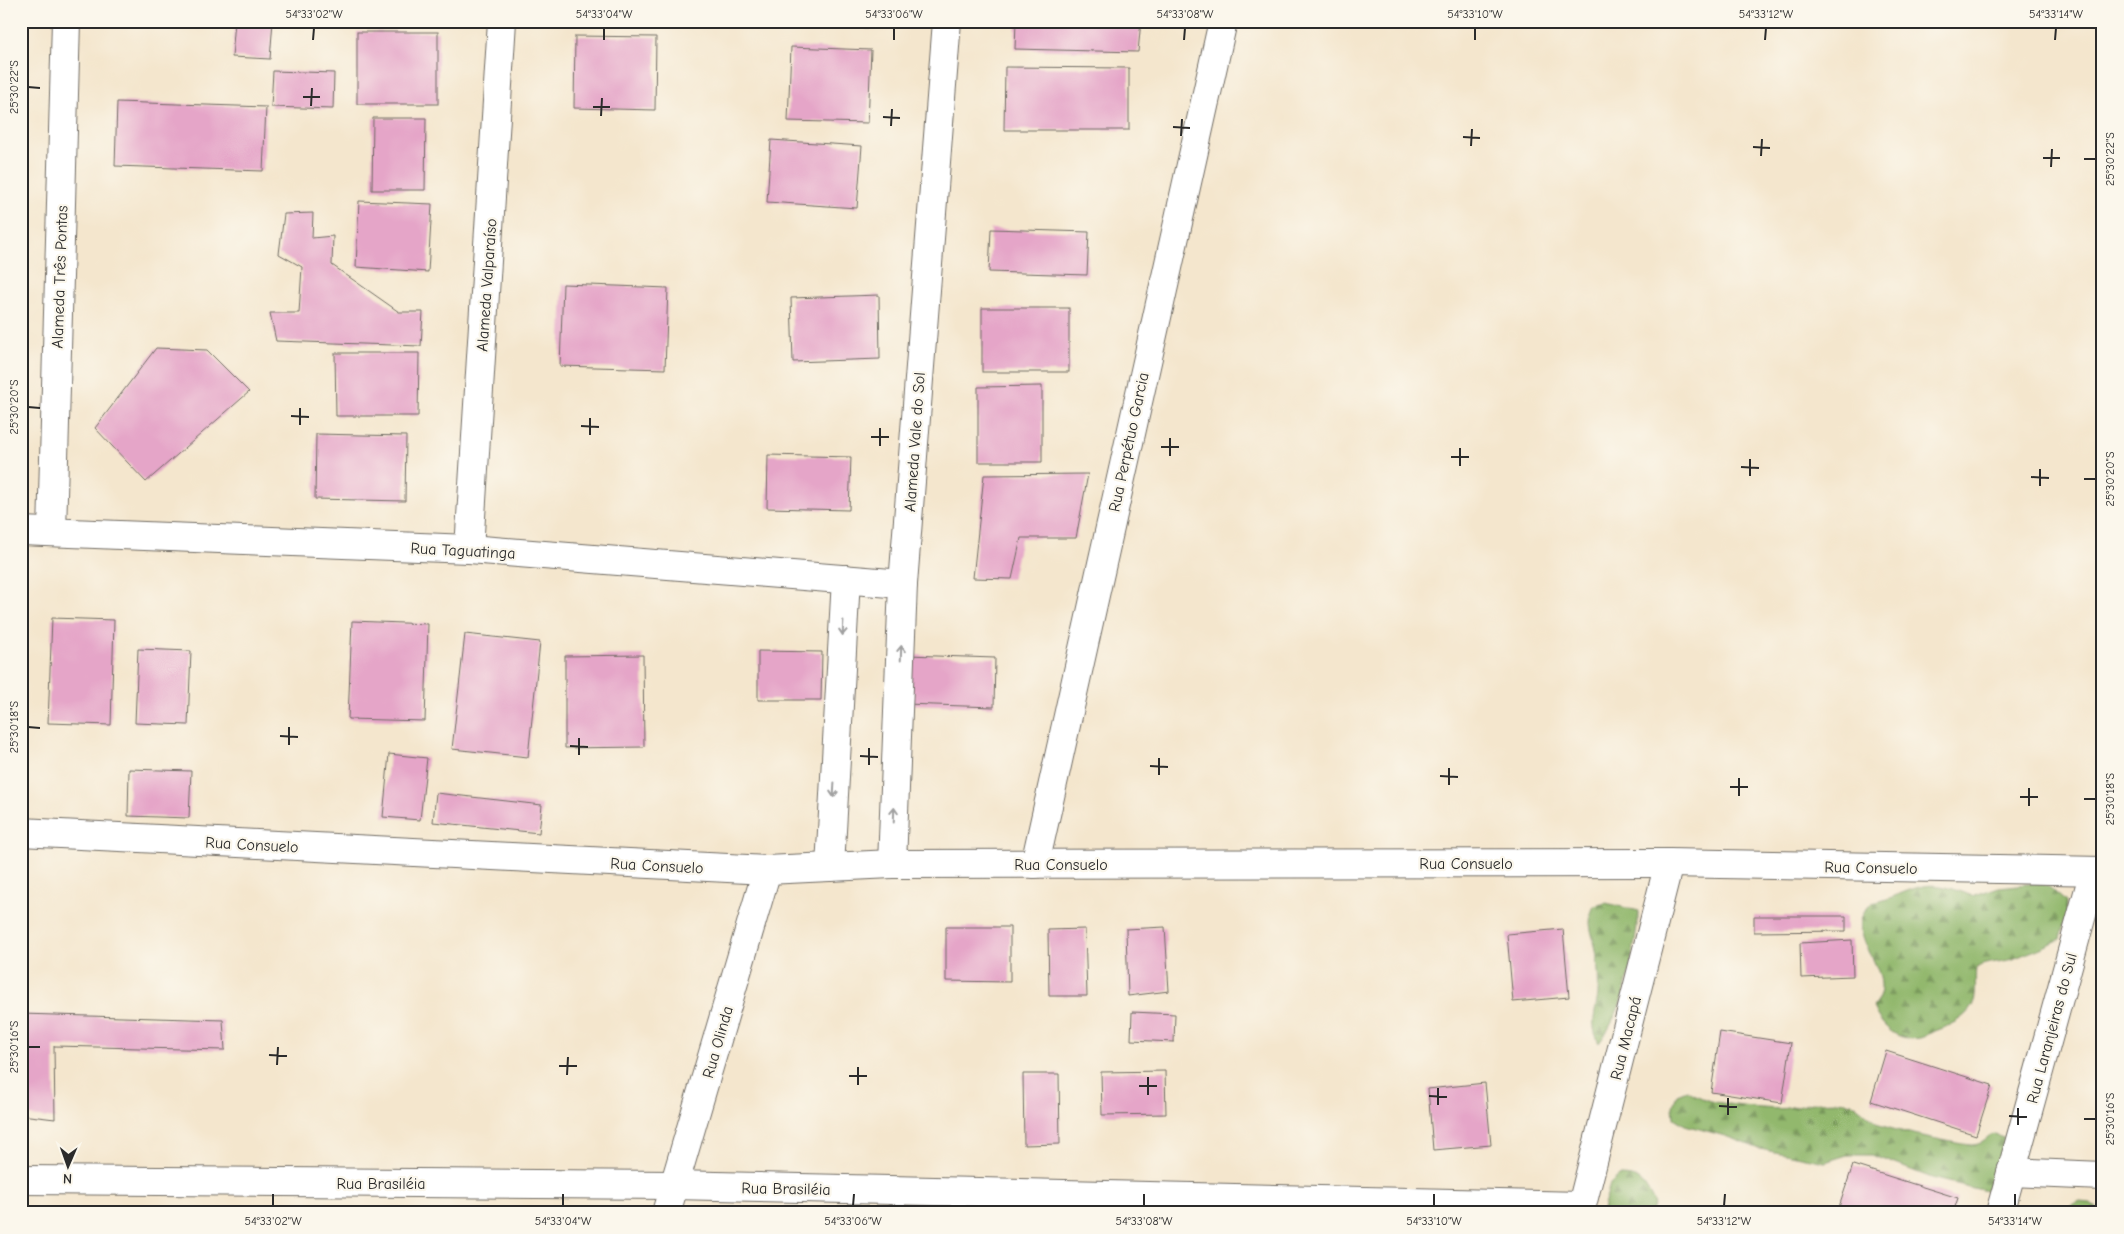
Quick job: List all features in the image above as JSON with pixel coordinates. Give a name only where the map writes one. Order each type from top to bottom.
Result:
[{"type":"street","name":"Alameda Três Pontas","points":[[52,532],[66,21]]},
{"type":"street","name":"Alameda Valparaíso","points":[[469,549],[502,21]]},
{"type":"street","name":"Alameda Vale do Sol","points":[[892,864],[903,584],[947,21]]},
{"type":"street","name":"Rua Perpétuo Garcia","points":[[1035,864],[1223,21]]},
{"type":"street","name":"Rua Taguatinga","points":[[21,531],[469,549],[903,584]]},
{"type":"street","points":[[830,867],[846,579]]},
{"type":"street","name":"Rua Consuelo","points":[[21,832],[767,870],[892,864],[1669,863],[2098,871]]},
{"type":"street","name":"Rua Macapá","points":[[1581,1210],[1669,863]]},
{"type":"street","name":"Rua Olinda","points":[[666,1213],[767,870]]},
{"type":"street","name":"Rua Laranjeiras do Sul","points":[[2000,1213],[2098,871]]},
{"type":"street","points":[[2011,1172],[2103,1176]]},
{"type":"street","name":"Rua Brasiléia","points":[[21,1180],[674,1185],[1581,1210]]},
{"type":"green space","points":[[2037,883],[2048,886],[2066,902],[2066,916],[2060,939],[2015,958],[1976,968],[1974,1002],[1965,1015],[1950,1025],[1922,1037],[1912,1039],[1904,1038],[1891,1032],[1886,1027],[1873,1007],[1879,996],[1881,986],[1876,965],[1862,934],[1861,920],[1866,909],[1872,903],[1929,885],[1955,889],[1972,896],[1999,887]]},
{"type":"green space","points":[[1606,903],[1639,911],[1631,963],[1622,997],[1609,1029],[1599,1043],[1594,1030],[1598,994],[1598,968],[1590,919],[1594,906]]},
{"type":"green space","points":[[1687,1090],[1714,1102],[1761,1108],[1781,1109],[1827,1101],[1851,1103],[1877,1123],[1886,1127],[1973,1145],[1979,1144],[1992,1134],[2003,1138],[2008,1149],[1995,1182],[1986,1191],[1932,1178],[1872,1155],[1847,1155],[1825,1162],[1760,1149],[1725,1136],[1685,1125],[1674,1118],[1673,1106],[1677,1094]]},
{"type":"green space","points":[[1619,1176],[1627,1176],[1642,1182],[1655,1204],[1651,1213],[1602,1213],[1610,1184]]},
{"type":"green space","points":[[2079,1202],[2091,1203],[2102,1213],[2058,1213]]},
{"type":"building","points":[[235,21],[273,21],[270,59],[232,57]]},
{"type":"building","points":[[769,21],[880,21],[879,28],[769,26]]},
{"type":"building","points":[[1016,21],[1141,21],[1138,52],[1015,49]]},
{"type":"building","points":[[357,32],[438,32],[438,104],[357,104]]},
{"type":"building","points":[[575,36],[656,37],[655,110],[574,108]]},
{"type":"building","points":[[791,47],[871,50],[868,123],[788,121]]},
{"type":"building","points":[[1005,67],[1129,68],[1129,130],[1004,130]]},
{"type":"building","points":[[273,71],[334,73],[333,109],[271,107]]},
{"type":"building","points":[[117,102],[266,107],[263,171],[115,166]]},
{"type":"building","points":[[373,118],[426,118],[425,190],[372,190]]},
{"type":"building","points":[[771,140],[862,146],[857,208],[767,202]]},
{"type":"building","points":[[359,201],[432,204],[428,272],[356,267]]},
{"type":"building","points":[[313,213],[312,238],[333,236],[332,265],[399,312],[423,312],[421,346],[276,341],[270,313],[299,313],[302,267],[279,254],[284,214]]},
{"type":"building","points":[[991,229],[1089,232],[1087,275],[989,272]]},
{"type":"building","points":[[563,284],[668,288],[665,369],[560,366]]},
{"type":"building","points":[[879,295],[880,359],[793,362],[791,298]]},
{"type":"building","points":[[982,308],[1069,308],[1069,372],[982,372]]},
{"type":"building","points":[[156,348],[207,350],[249,392],[146,482],[95,428]]},
{"type":"building","points":[[335,353],[419,353],[418,416],[336,416]]},
{"type":"building","points":[[1042,386],[1042,462],[978,462],[978,387]]},
{"type":"building","points":[[316,434],[406,436],[405,501],[315,499]]},
{"type":"building","points":[[768,455],[851,457],[849,510],[767,508]]},
{"type":"building","points":[[1088,474],[1076,538],[1021,538],[1012,579],[973,578],[984,475]]},
{"type":"building","points":[[52,618],[114,620],[111,725],[48,723]]},
{"type":"building","points":[[352,621],[428,624],[425,721],[348,719]]},
{"type":"building","points":[[465,634],[540,642],[528,757],[452,749]]},
{"type":"building","points":[[138,649],[191,651],[188,725],[135,723]]},
{"type":"building","points":[[758,651],[822,652],[821,700],[758,700]]},
{"type":"building","points":[[643,655],[644,747],[565,748],[565,656]]},
{"type":"building","points":[[907,655],[995,658],[994,707],[905,704]]},
{"type":"building","points":[[389,754],[427,758],[420,820],[383,817]]},
{"type":"building","points":[[129,769],[191,771],[189,818],[128,816]]},
{"type":"building","points":[[436,793],[542,805],[539,833],[433,822]]},
{"type":"building","points":[[1754,916],[1846,916],[1846,931],[1754,932]]},
{"type":"building","points":[[946,927],[1010,927],[1010,982],[946,981]]},
{"type":"building","points":[[1165,927],[1169,991],[1128,996],[1126,929]]},
{"type":"building","points":[[1085,929],[1087,996],[1049,996],[1048,930]]},
{"type":"building","points":[[1563,929],[1569,997],[1513,1002],[1507,934]]},
{"type":"building","points":[[1852,940],[1853,976],[1801,978],[1800,943]]},
{"type":"building","points":[[1132,1012],[1175,1014],[1174,1042],[1131,1040]]},
{"type":"building","points":[[21,1014],[223,1020],[225,1050],[54,1046],[55,1119],[21,1115]]},
{"type":"building","points":[[1720,1032],[1791,1043],[1782,1103],[1711,1092]]},
{"type":"building","points":[[1886,1051],[1992,1085],[1976,1135],[1871,1101]]},
{"type":"building","points":[[1165,1071],[1166,1114],[1102,1115],[1101,1072]]},
{"type":"building","points":[[1023,1074],[1059,1074],[1060,1144],[1024,1145]]},
{"type":"building","points":[[1485,1083],[1491,1145],[1433,1150],[1428,1089]]},
{"type":"building","points":[[1853,1165],[1958,1198],[1953,1213],[1837,1213]]}]
